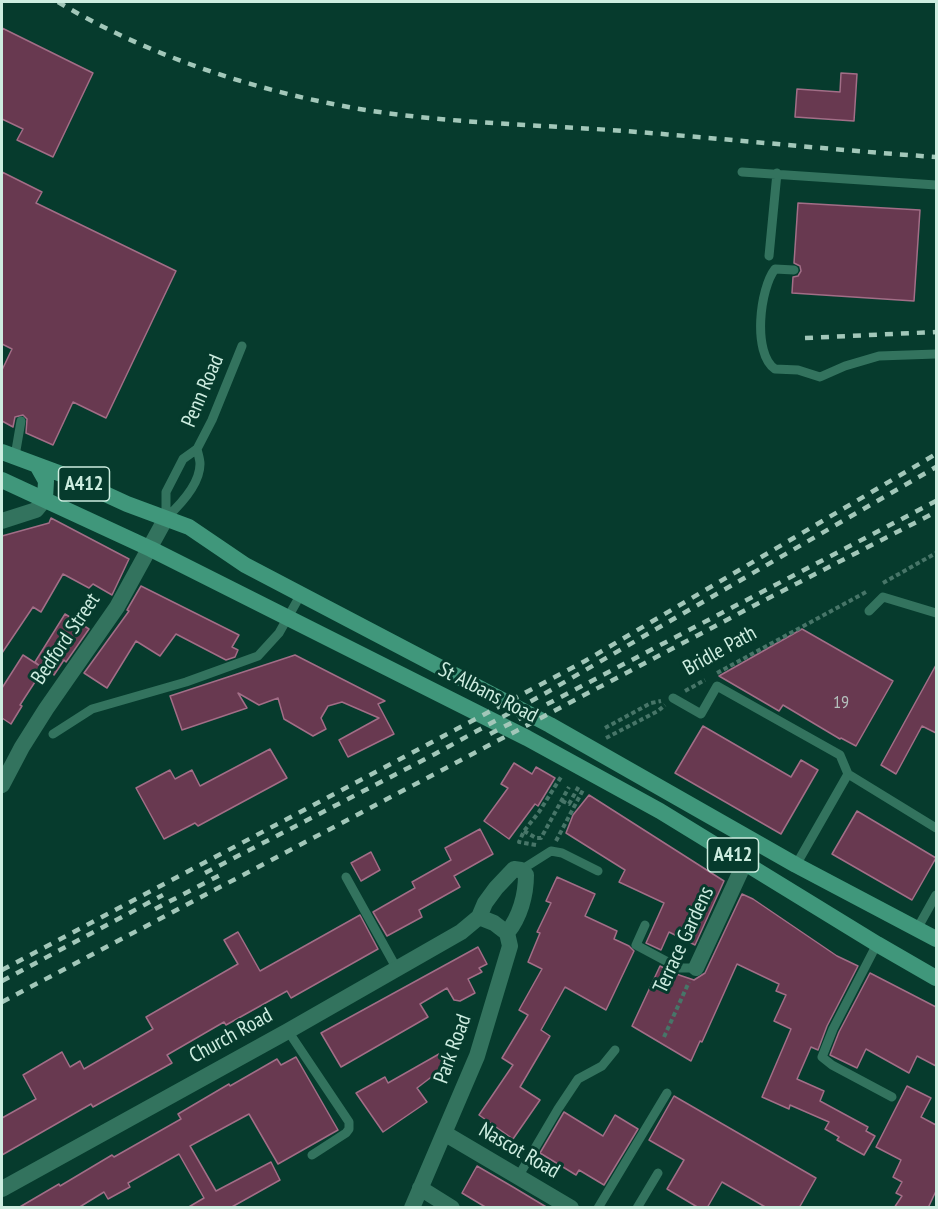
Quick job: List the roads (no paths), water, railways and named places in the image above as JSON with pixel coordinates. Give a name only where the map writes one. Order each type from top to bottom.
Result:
[{"type":"main road","name":"St Albans Road","points":[[8,454],[189,527],[245,566],[550,725],[795,865],[936,939]]},
{"type":"main road","points":[[37,465],[46,480],[45,499]]},
{"type":"main road","name":"St Albans Road","points":[[2,480],[151,549],[527,738],[660,811],[936,978]]},
{"type":"main road","points":[[917,929],[936,951]]},
{"type":"street","points":[[2,520],[36,510],[45,499]]},
{"type":"street","name":"Bedford Street","points":[[2,785],[28,737],[117,607],[151,549],[166,518]]},
{"type":"street","name":"Terrace Gardens","points":[[696,968],[745,862]]},
{"type":"street","points":[[514,869],[521,870],[526,875],[526,885],[516,921],[507,933],[494,923],[479,917],[485,903],[496,888],[514,869]]},
{"type":"street","name":"Church Road","points":[[2,1189],[462,932],[479,917]]},
{"type":"street","name":"Park Road","points":[[412,1208],[477,1056],[510,946],[507,933]]},
{"type":"street","name":"Nascot Road","points":[[444,1133],[571,1208]]},
{"type":"street","points":[[420,1188],[452,1208]]},
{"type":"lane","points":[[742,172],[936,185]]},
{"type":"lane","points":[[769,256],[777,173]]},
{"type":"lane","points":[[794,270],[776,269],[766,283],[761,334],[762,349],[764,357],[775,369],[798,370],[820,376],[879,356],[936,354]]},
{"type":"lane","name":"Penn Road","points":[[166,518],[166,492],[183,459],[197,449],[212,420],[242,346]]},
{"type":"lane","points":[[8,454],[21,420]]},
{"type":"lane","name":"Penn Road","points":[[166,518],[185,500],[196,477],[200,466],[197,449]]},
{"type":"lane","points":[[53,734],[92,709],[186,682],[258,656],[279,633],[301,594]]},
{"type":"lane","points":[[869,611],[883,597],[936,613]]},
{"type":"lane","points":[[673,698],[701,714],[717,686],[840,755],[848,774],[936,828]]},
{"type":"lane","points":[[795,865],[848,774]]},
{"type":"lane","points":[[521,870],[551,851],[562,853],[598,871]]},
{"type":"lane","points":[[346,877],[397,969]]},
{"type":"lane","points":[[917,929],[936,895]]},
{"type":"lane","points":[[645,925],[636,945],[679,968],[696,968]]},
{"type":"lane","points":[[877,944],[833,1029],[822,1057],[832,1065],[892,1097]]},
{"type":"lane","points":[[288,1031],[349,1122],[349,1129],[346,1133],[312,1155]]},
{"type":"lane","points":[[518,1177],[578,1079],[602,1066],[615,1050]]},
{"type":"lane","points":[[598,1208],[667,1093]]},
{"type":"lane","points":[[638,1208],[658,1173]]},
{"type":"railway","points":[[58,2],[122,36],[189,64],[258,86],[364,110],[438,119],[625,131],[936,157]]},
{"type":"railway","points":[[805,338],[936,332]]},
{"type":"railway","points":[[2,970],[585,661],[936,454]]},
{"type":"railway","points":[[205,873],[435,754],[544,694],[936,467]]},
{"type":"railway","points":[[490,734],[936,501]]},
{"type":"railway","points":[[2,1002],[936,512]]},
{"type":"railway","points":[[155,909],[222,874]]},
{"type":"railway","points":[[2,981],[163,895]]}]
